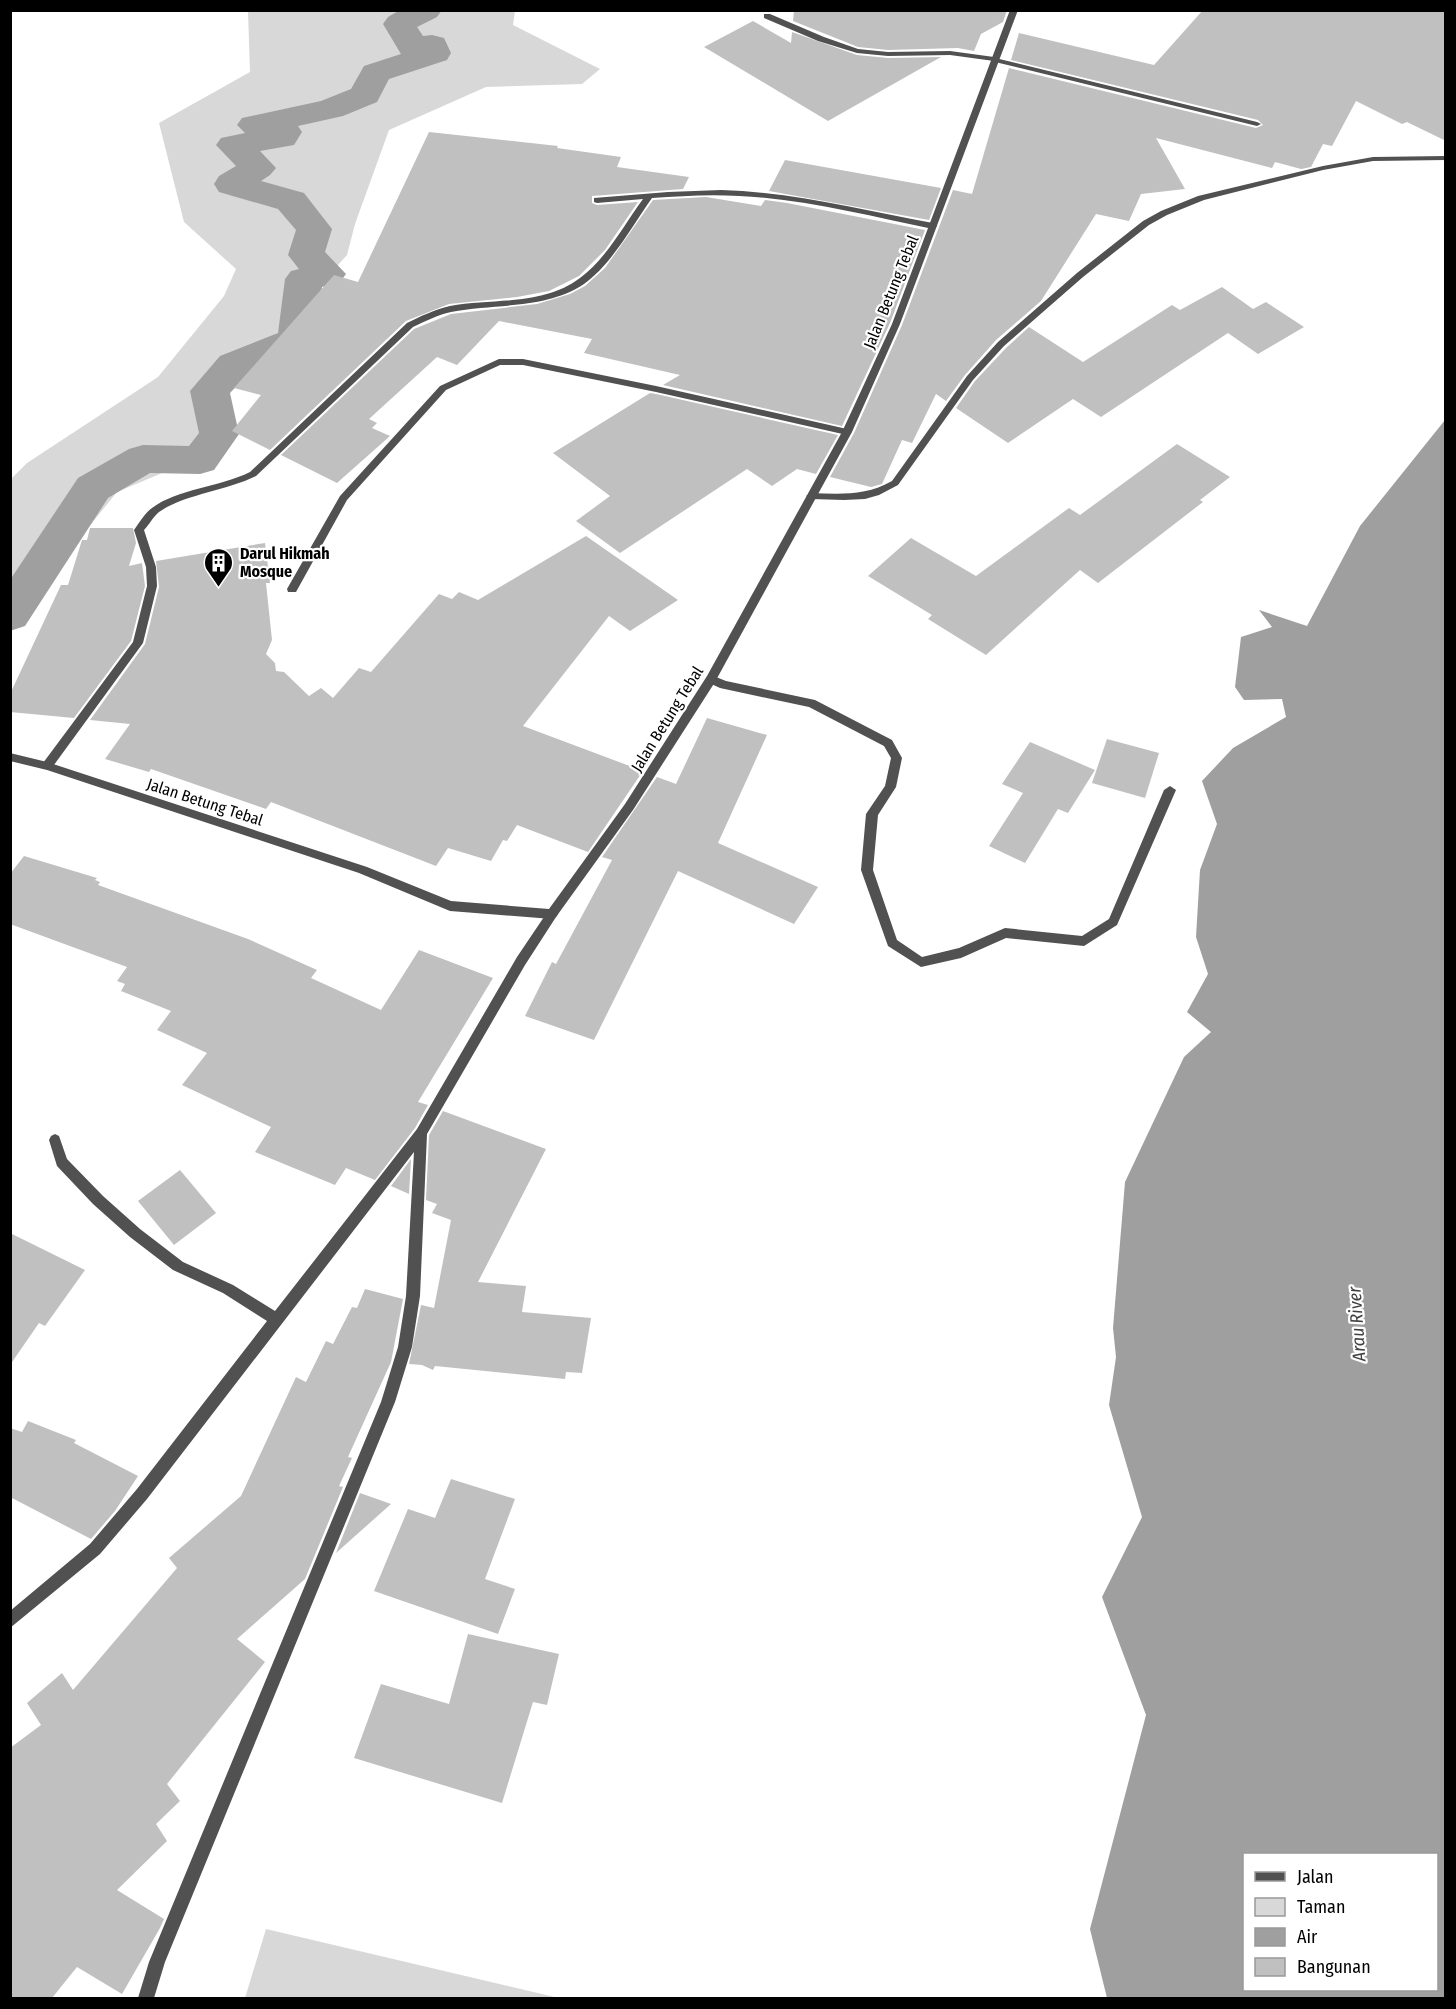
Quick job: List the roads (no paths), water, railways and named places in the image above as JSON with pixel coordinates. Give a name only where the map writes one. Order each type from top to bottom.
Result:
[{"type":"street","name":"Jalan Betung Tebal","points":[[10,758],[47,766],[363,870],[450,906],[552,914],[629,807],[711,679],[847,432],[896,324],[1014,10]]},
{"type":"street","points":[[767,16],[821,39],[857,51],[888,54],[950,53],[994,59],[1257,124]]},
{"type":"street","points":[[812,496],[868,496],[895,483],[970,378],[1000,344],[1130,234],[1164,213],[1201,198],[1348,162],[1400,157],[1446,158]]},
{"type":"street","points":[[597,200],[718,192],[755,195],[933,226]]},
{"type":"street","points":[[47,766],[138,643],[152,586],[151,567],[139,530],[154,511],[173,500],[236,483],[253,474],[410,325],[424,316],[444,311],[542,299],[573,288],[593,271],[649,196]]},
{"type":"street","points":[[292,589],[343,498],[443,388],[499,362],[523,362],[847,432]]},
{"type":"street","points":[[711,679],[724,685],[811,703],[888,743],[897,758],[890,787],[872,814],[867,870],[892,943],[921,962],[961,953],[1005,933],[1084,941],[1113,922],[1170,790]]},
{"type":"street","points":[[10,1621],[95,1549],[142,1494],[421,1133],[521,961],[552,914]]},
{"type":"street","points":[[146,1998],[158,1962],[388,1402],[405,1347],[413,1296],[421,1133]]},
{"type":"street","points":[[55,1140],[61,1162],[98,1200],[135,1233],[178,1266],[238,1295],[276,1318]]},
{"type":"water","name":"Arau River","points":[[1445,420],[1445,1998],[1107,1998],[1090,1929],[1146,1715],[1102,1597],[1142,1517],[1109,1405],[1116,1357],[1113,1328],[1125,1182],[1184,1057],[1211,1032],[1187,1012],[1208,974],[1196,937],[1200,870],[1217,824],[1202,781],[1233,748],[1286,717],[1282,699],[1244,700],[1235,687],[1241,637],[1272,627],[1259,610],[1307,626],[1360,526]]},
{"type":"waterway","points":[[10,615],[93,488],[143,459],[200,460],[219,434],[210,391],[234,365],[296,340],[304,279],[327,274],[306,255],[314,229],[291,201],[232,184],[258,168],[233,145],[282,138],[285,132],[254,125],[331,109],[365,95],[376,73],[435,53],[432,45],[413,47],[399,24],[426,10]]},
{"type":"place","name":"Darul Hikmah Mosque","points":[[219,588]]}]
